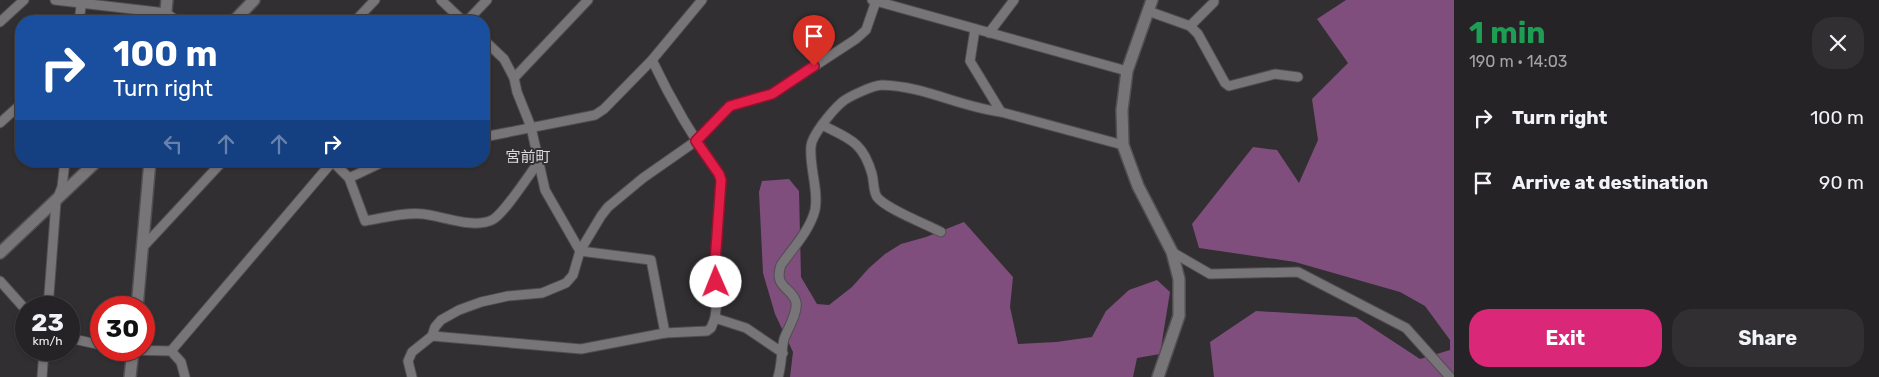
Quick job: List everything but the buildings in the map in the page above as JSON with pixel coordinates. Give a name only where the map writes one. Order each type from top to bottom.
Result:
[{"type":"street","points":[[0,22],[24,0]]},
{"type":"street","points":[[55,0],[82,1],[156,15]]},
{"type":"street","points":[[166,15],[167,0]]},
{"type":"street","points":[[240,15],[254,0]]},
{"type":"street","points":[[361,15],[375,0]]},
{"type":"street","points":[[441,0],[457,15]]},
{"type":"street","points":[[473,15],[487,0]]},
{"type":"street","points":[[514,78],[588,0]]},
{"type":"street","points":[[490,136],[595,115],[604,109],[652,60],[702,0]]},
{"type":"street","points":[[412,377],[408,361],[412,352],[432,336],[435,327],[441,320],[459,310],[481,302],[508,296],[542,293],[566,283],[573,275],[580,251],[608,207],[643,178],[696,141],[730,106],[772,94],[856,39],[866,30],[874,0],[1127,72]]},
{"type":"street","points":[[989,33],[1014,0]]},
{"type":"street","points":[[1190,26],[1214,0]]},
{"type":"street","points":[[80,15],[82,1]]},
{"type":"street","points":[[1158,377],[1179,316],[1179,279],[1172,252],[1138,186],[1123,144],[1122,110],[1127,72],[1150,5],[1190,26],[1198,34],[1225,83],[1229,86],[1275,74],[1298,77]]},
{"type":"street","points":[[975,29],[970,61],[1000,112]]},
{"type":"street","points":[[490,46],[504,59],[514,78],[517,92],[531,127],[545,190],[580,251]]},
{"type":"street","points":[[432,336],[581,349],[664,333],[707,331],[711,328],[716,318],[715,263],[721,180],[719,174],[696,141],[652,60]]},
{"type":"street","points":[[778,377],[784,340],[796,308],[796,300],[782,284],[779,273],[782,265],[811,223],[815,208],[810,157],[811,143],[822,125],[842,102],[880,85],[915,88],[985,110],[1000,112],[1123,144]]},
{"type":"street","points":[[0,124],[15,110]]},
{"type":"street","points":[[822,125],[851,139],[864,152],[872,174],[876,196],[889,206],[941,232]]},
{"type":"street","points":[[338,167],[348,178],[365,221],[407,214],[423,214],[480,223],[492,220],[500,213],[538,163]]},
{"type":"street","points":[[49,296],[56,202],[62,187],[64,167]]},
{"type":"street","points":[[0,253],[91,167]]},
{"type":"street","points":[[138,296],[150,167]]},
{"type":"street","points":[[143,246],[217,167]]},
{"type":"street","points":[[171,351],[328,167]]},
{"type":"street","points":[[348,178],[372,167]]},
{"type":"street","points":[[580,251],[651,260],[664,333]]},
{"type":"street","points":[[1172,252],[1210,274],[1298,272],[1406,328],[1450,377]]},
{"type":"street","points":[[0,281],[15,298]]},
{"type":"street","points":[[716,318],[746,328],[783,353]]},
{"type":"street","points":[[155,351],[171,351],[181,362],[185,377]]},
{"type":"street","points":[[42,377],[43,361]]},
{"type":"street","points":[[130,377],[131,361]]},
{"type":"shaded area","points":[[1346,0],[1454,0],[1454,377],[1214,377],[1210,342],[1256,311],[1356,317],[1420,359],[1450,350],[1450,340],[1425,306],[1400,292],[1295,262],[1199,248],[1192,224],[1253,147],[1277,150],[1299,183],[1318,140],[1312,99],[1348,63],[1317,19]]},
{"type":"shaded area","points":[[789,179],[799,191],[801,277],[817,304],[829,305],[852,287],[885,254],[901,244],[926,237],[964,222],[1013,277],[1010,307],[1018,344],[1056,342],[1092,337],[1106,311],[1129,290],[1157,280],[1170,292],[1160,354],[1137,358],[1133,377],[790,377],[793,352],[775,314],[763,273],[759,192],[762,181]]},
{"type":"district","name":"宮前町","points":[[528,157]]},
{"type":"route","points":[[716,282],[715,263],[721,180],[719,174],[696,141],[730,106],[772,94],[814,66]]}]
